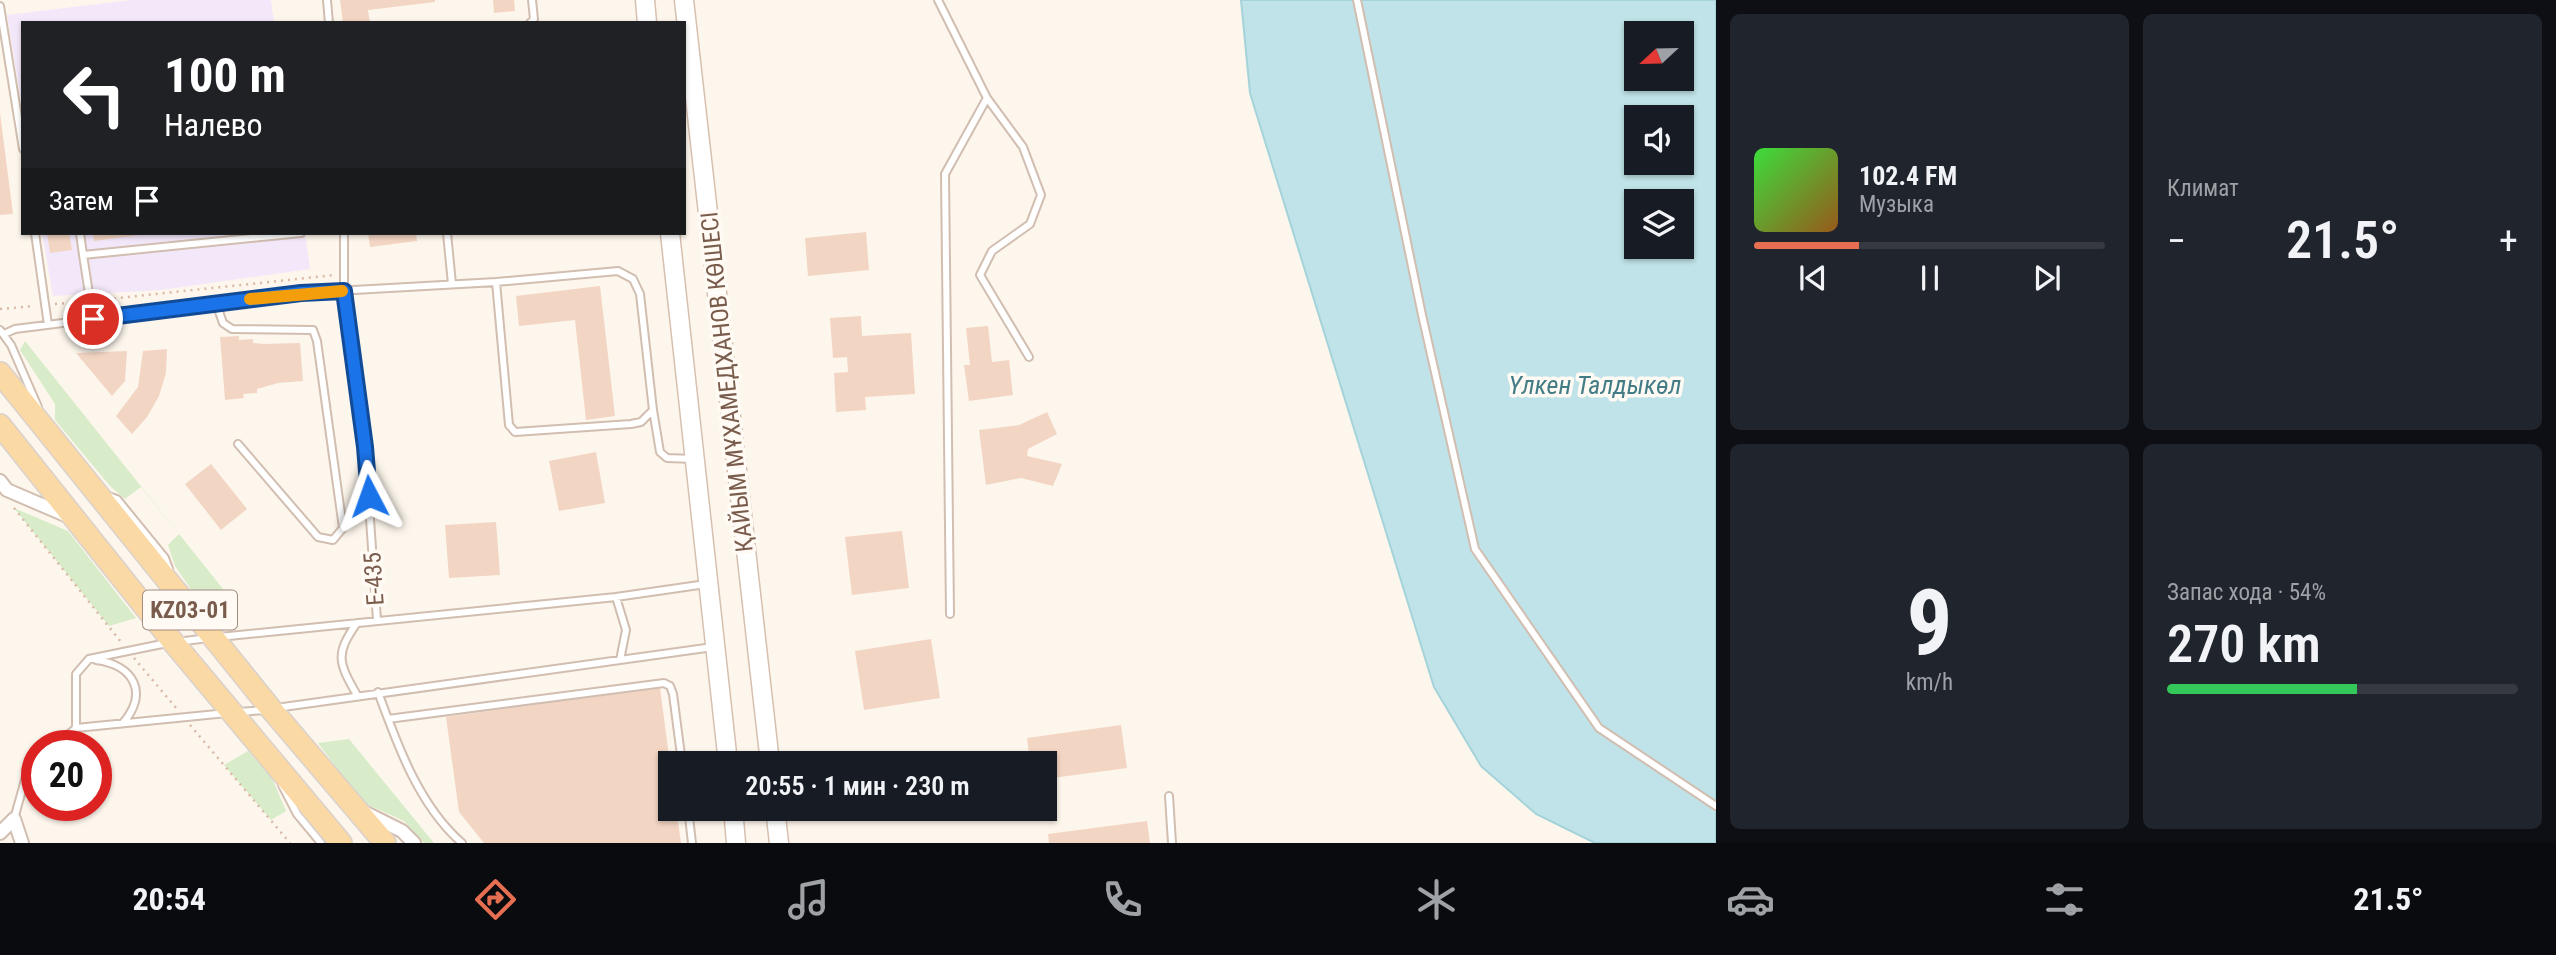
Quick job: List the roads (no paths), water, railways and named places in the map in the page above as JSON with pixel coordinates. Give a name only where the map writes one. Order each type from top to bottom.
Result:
[{"type":"main road","points":[[645,0],[647,21]]},
{"type":"main road","name":"ҚАЙЫМ МҰХАМЕДХАНОВ КӨШЕСІ","points":[[684,0],[769,751]]},
{"type":"main road","name":"ҚАЙЫМ МҰХАМЕДХАНОВ КӨШЕСІ","points":[[670,235],[727,751]]},
{"type":"main road","name":"KZ03-01","points":[[0,373],[271,709],[385,843]]},
{"type":"main road","name":"KZ03-01","points":[[0,425],[230,713],[341,843]]},
{"type":"main road","points":[[734,821],[736,843]]},
{"type":"main road","points":[[776,821],[779,843]]},
{"type":"street","points":[[0,481],[7,490],[72,518]]},
{"type":"street","points":[[355,808],[402,831],[414,843]]},
{"type":"street","points":[[0,834],[14,819],[22,843]]},
{"type":"lane","points":[[327,0],[329,21]]},
{"type":"lane","points":[[532,0],[532,21]]},
{"type":"lane","points":[[938,0],[987,97],[1023,147],[1041,195],[1030,224],[992,251],[980,275],[1029,357]]},
{"type":"lane","points":[[1357,0],[1422,315],[1475,548],[1599,728],[1716,806]]},
{"type":"lane","points":[[0,6],[21,137]]},
{"type":"lane","points":[[950,614],[945,174],[987,97]]},
{"type":"lane","points":[[36,235],[48,324]]},
{"type":"lane","points":[[80,235],[93,319]]},
{"type":"lane","points":[[83,255],[271,235]]},
{"type":"lane","name":"Е-435","points":[[89,659],[173,642],[377,620],[365,447],[344,291],[344,235]]},
{"type":"lane","points":[[447,235],[452,284]]},
{"type":"lane","points":[[50,435],[2,332],[216,303],[618,271],[633,279],[640,294],[660,452],[667,458],[695,459]]},
{"type":"lane","points":[[496,282],[509,425],[515,432],[631,424],[641,422],[653,410]]},
{"type":"lane","points":[[216,303],[223,323],[232,329],[313,330],[317,341],[343,528],[333,540],[318,537],[238,444]]},
{"type":"lane","points":[[377,620],[616,597],[708,584]]},
{"type":"lane","points":[[616,597],[626,629],[620,660]]},
{"type":"lane","points":[[357,695],[340,658],[343,643],[358,623]]},
{"type":"lane","points":[[73,730],[76,727],[271,709],[715,646]]},
{"type":"lane","points":[[76,727],[76,674],[89,659],[118,666],[135,684],[137,702],[123,723]]},
{"type":"lane","points":[[388,719],[664,683],[670,686],[673,694],[680,751]]},
{"type":"lane","points":[[378,692],[416,781],[450,833],[462,843]]},
{"type":"lane","points":[[271,761],[297,814],[321,843]]},
{"type":"lane","points":[[14,819],[21,794]]},
{"type":"lane","points":[[1169,796],[1172,843]]},
{"type":"lane","points":[[689,821],[692,843]]},
{"type":"water","name":"Үлкен Талдыкөл","points":[[1241,0],[1716,0],[1716,843],[1595,843],[1536,814],[1481,766],[1434,687],[1250,93]]}]
